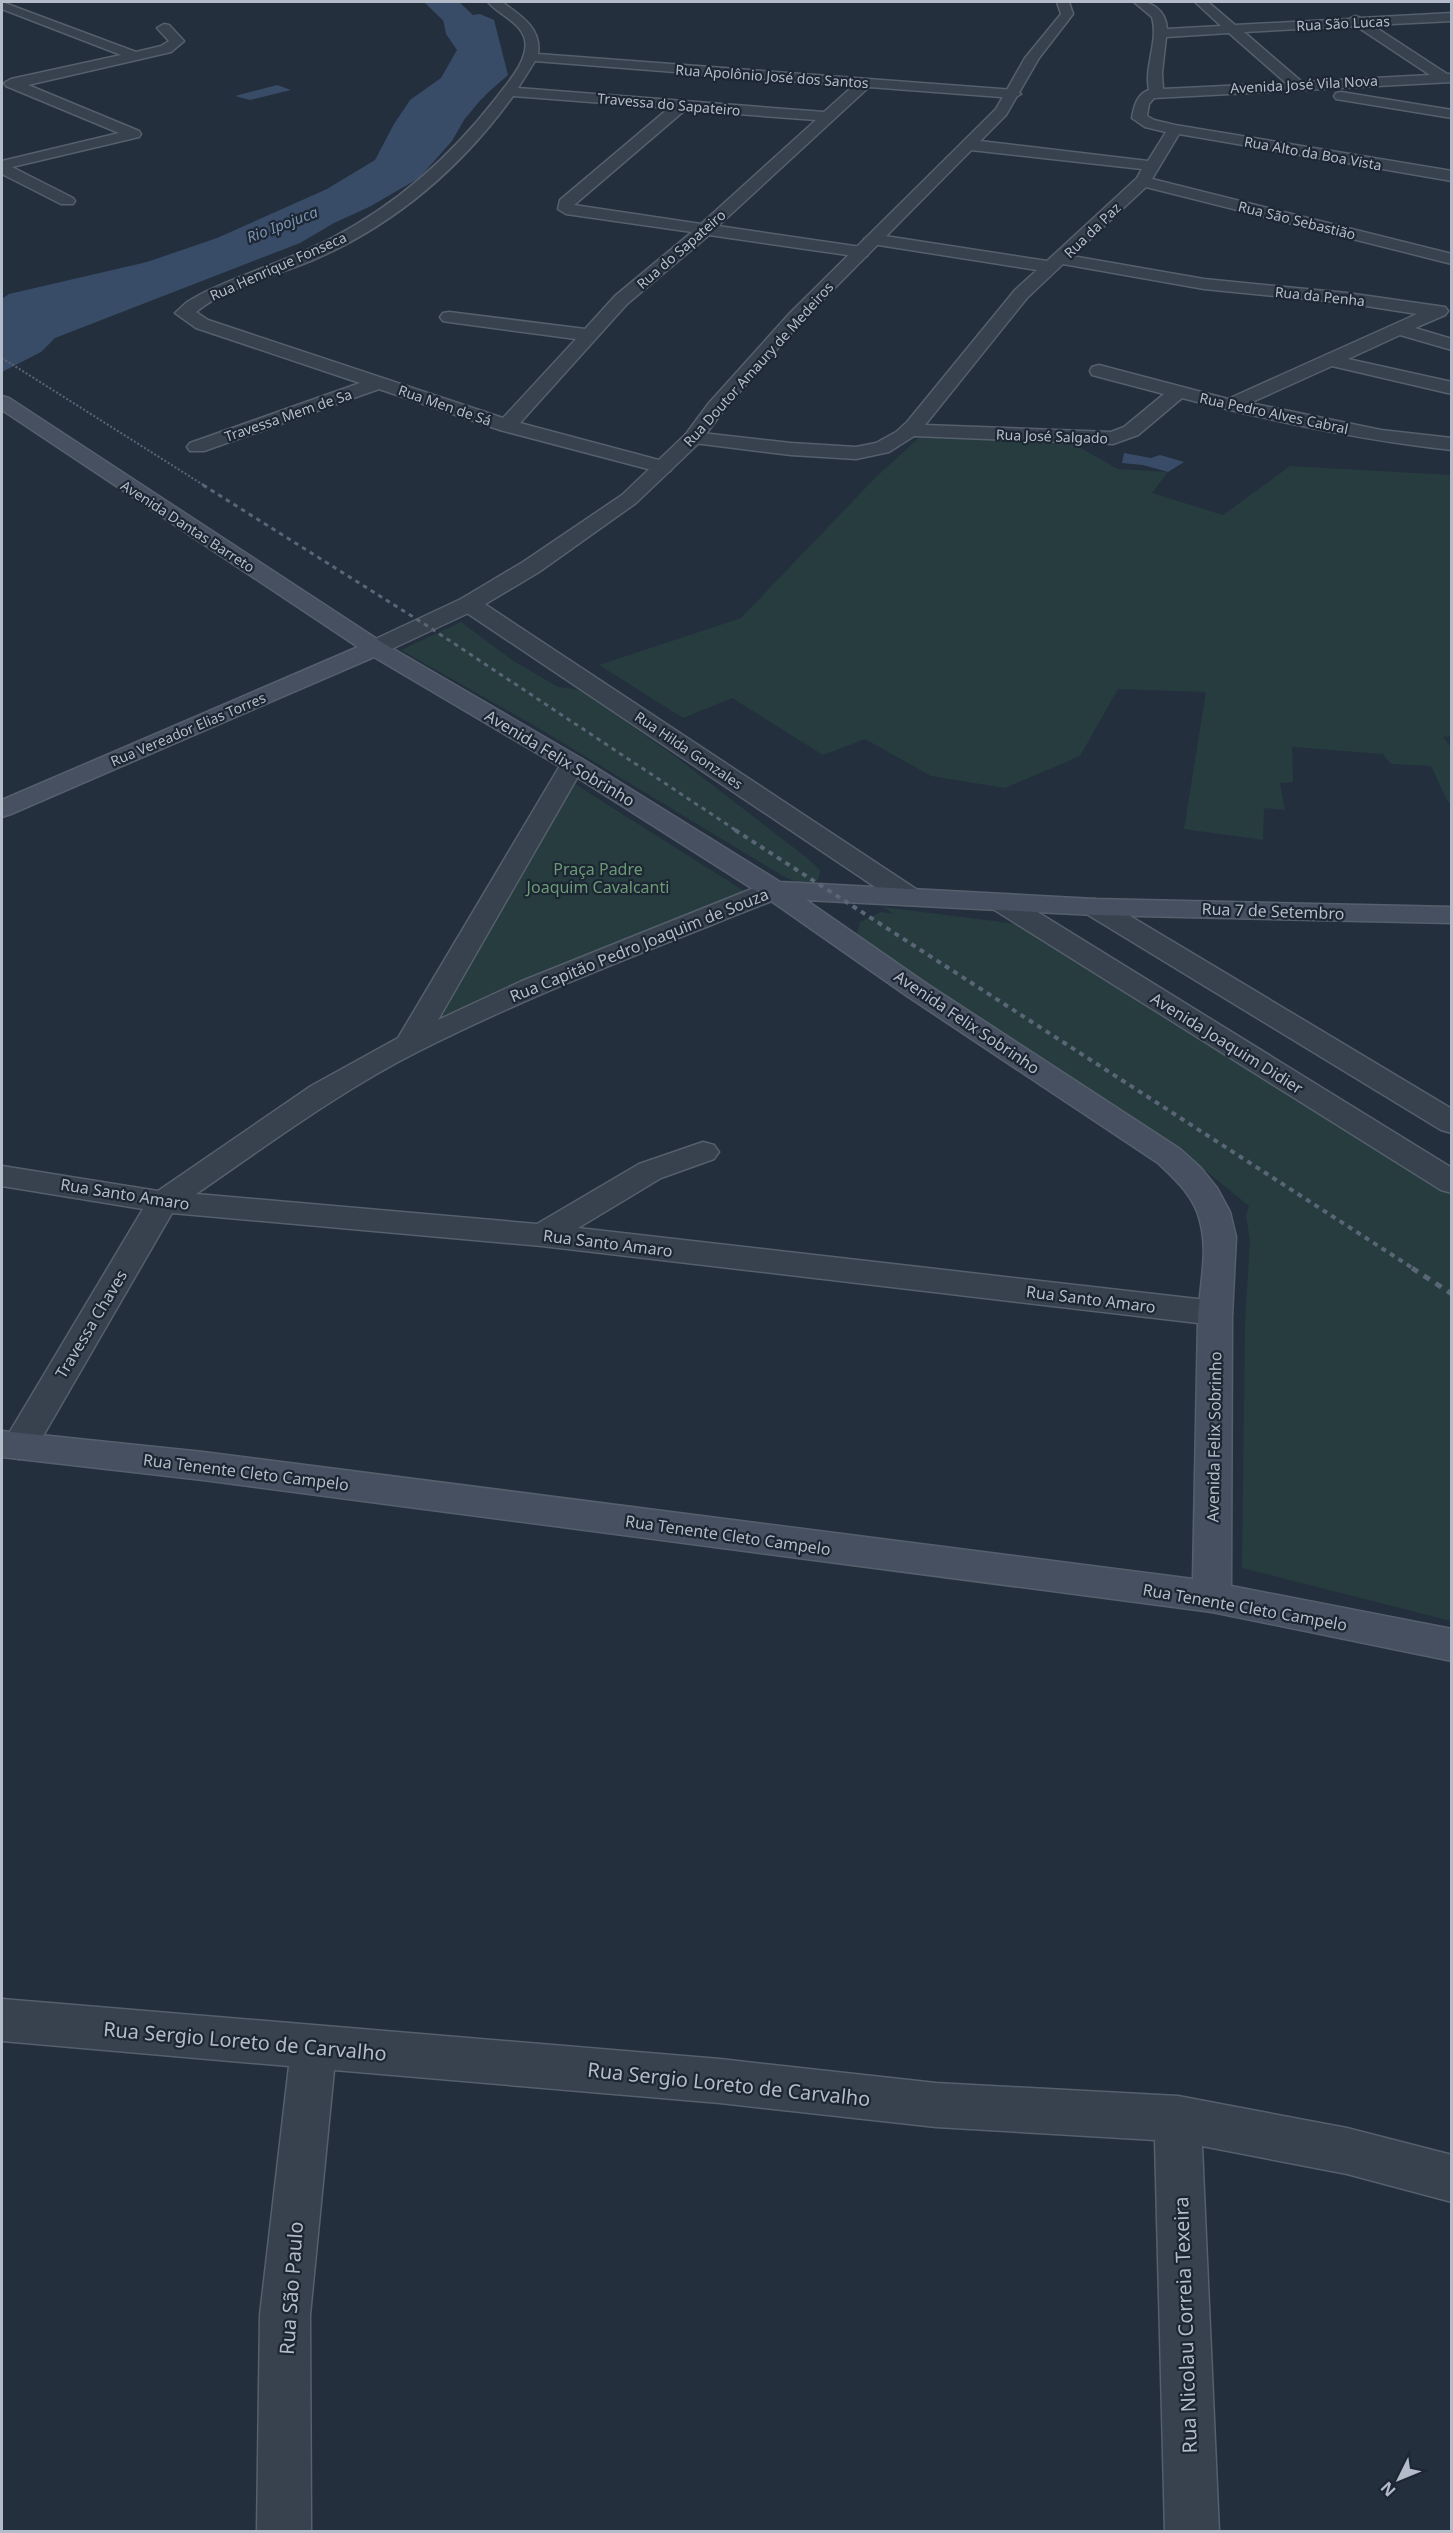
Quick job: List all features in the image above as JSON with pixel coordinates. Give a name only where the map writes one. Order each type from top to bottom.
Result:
[{"type":"main road","name":"Avenida Dantas Barreto","points":[[2,402],[375,648]]},
{"type":"main road","name":"Avenida Felix Sobrinho","points":[[375,648],[573,764],[774,890],[917,990],[1169,1156],[1192,1176],[1207,1196],[1215,1213],[1219,1235],[1215,1313],[1212,1598]]},
{"type":"main road","name":"Rua Vereador Elias Torres","points":[[2,809],[375,648]]},
{"type":"main road","name":"Rua Capitão Pedro Joaquim de Souza","points":[[774,890],[1095,907]]},
{"type":"main road","name":"Rua 7 de Setembro","points":[[1095,907],[1452,915]]},
{"type":"main road","name":"Rua Tenente Cleto Campelo","points":[[10,1445],[203,1466],[1212,1598],[1452,1645]]},
{"type":"street","points":[[494,2],[515,15],[530,30],[533,48],[530,57]]},
{"type":"street","name":"Rua Doutor Amaury de Medeiros","points":[[375,648],[469,604],[531,567],[629,499],[693,438],[716,407],[796,317],[971,145],[1000,112],[1014,94],[1037,52],[1067,14],[1063,2]]},
{"type":"street","points":[[1140,2],[1158,19],[1160,33],[1153,76],[1157,92],[1146,96],[1139,118],[1150,124],[1175,129]]},
{"type":"street","points":[[1201,2],[1235,29],[1297,85]]},
{"type":"street","points":[[2,5],[137,57]]},
{"type":"street","points":[[1340,9],[1448,78]]},
{"type":"street","name":"Rua São Lucas","points":[[1160,33],[1452,17]]},
{"type":"street","points":[[8,81],[137,57],[166,49],[176,43],[176,39],[164,28]]},
{"type":"street","name":"Rua Apolônio José dos Santos","points":[[530,57],[1014,94]]},
{"type":"street","name":"Rua Henrique Fonseca","points":[[230,333],[202,324],[184,313],[214,295],[319,250],[390,212],[453,161],[475,137],[509,91],[530,57]]},
{"type":"street","name":"Avenida José Vila Nova","points":[[1157,92],[1448,78]]},
{"type":"street","points":[[2,167],[134,134],[8,81]]},
{"type":"street","name":"Rua do Sapateiro","points":[[507,426],[621,300],[702,231],[866,82]]},
{"type":"street","points":[[1280,86],[1452,114]]},
{"type":"street","name":"Travessa do Sapateiro","points":[[509,91],[828,117]]},
{"type":"street","points":[[682,105],[566,203],[565,208],[569,211],[702,231],[866,246],[1058,269]]},
{"type":"street","name":"Rua da Paz","points":[[1058,269],[1143,181],[1175,129]]},
{"type":"street","name":"Rua Alto da Boa Vista","points":[[1175,129],[1452,176]]},
{"type":"street","points":[[971,145],[1153,166]]},
{"type":"street","points":[[2,167],[67,201]]},
{"type":"street","name":"Rua São Sebastião","points":[[1143,181],[1452,259]]},
{"type":"street","name":"Rua da Penha","points":[[911,430],[1021,294],[1039,279],[1058,269],[1444,309]]},
{"type":"street","name":"Rua da Penha","points":[[1095,282],[1204,284]]},
{"type":"street","points":[[1230,405],[1444,309]]},
{"type":"street","points":[[449,317],[590,335]]},
{"type":"street","points":[[1398,329],[1452,345]]},
{"type":"street","name":"Rua Men de Sá","points":[[230,333],[507,426],[663,467]]},
{"type":"street","points":[[1330,360],[1452,388]]},
{"type":"street","name":"Rua Pedro Alves Cabral","points":[[1099,371],[1230,405],[1382,436],[1452,444]]},
{"type":"street","name":"Travessa Mem de Sa","points":[[197,447],[379,383]]},
{"type":"street","name":"Rua José Salgado","points":[[911,430],[1113,438],[1131,431],[1178,392]]},
{"type":"street","points":[[693,438],[855,453],[882,448],[911,430]]},
{"type":"street","name":"Rua Hilda Gonzales","points":[[469,604],[909,897]]},
{"type":"street","points":[[409,1044],[573,764]]},
{"type":"street","name":"Rua Capitão Pedro Joaquim de Souza","points":[[163,1202],[322,1093],[409,1044],[532,987],[774,890]]},
{"type":"street","name":"Avenida Joaquim Didier","points":[[1003,903],[1452,1183]]},
{"type":"street","points":[[1095,907],[1452,1122]]},
{"type":"street","points":[[1361,1128],[1409,1098]]},
{"type":"street","points":[[542,1236],[650,1172],[703,1152]]},
{"type":"street","name":"Rua Santo Amaro","points":[[2,1176],[163,1202],[542,1236],[1215,1313]]},
{"type":"street","name":"Travessa Chaves","points":[[10,1445],[163,1202]]},
{"type":"street","name":"Rua Sergio Loreto de Carvalho","points":[[2,2020],[720,2081],[936,2105],[1178,2119],[1347,2151],[1452,2179]]},
{"type":"street","name":"Rua São Paulo","points":[[285,2532],[285,2315],[314,2046]]},
{"type":"street","name":"Rua Nicolau Correia Texeira","points":[[1178,2119],[1192,2532]]},
{"type":"green space","points":[[922,435],[1072,443],[1118,469],[1168,472],[1152,493],[1223,515],[1290,466],[1451,475],[1452,736],[1443,737],[1451,747],[1451,802],[1448,802],[1431,766],[1391,764],[1383,754],[1292,747],[1293,782],[1280,783],[1285,810],[1264,808],[1263,840],[1184,829],[1206,692],[1118,689],[1080,756],[1005,788],[931,776],[865,739],[823,755],[732,698],[683,718],[599,665],[741,618],[875,478]]},
{"type":"green space","points":[[461,622],[512,660],[558,687],[581,690],[680,760],[806,857],[820,870],[818,880],[809,883],[792,881],[540,729],[401,650]]},
{"type":"green space","name":"Praça Padre Joaquim Cavalcanti","points":[[575,784],[744,891],[524,980],[441,1018]]},
{"type":"green space","points":[[883,907],[1017,924],[1168,1021],[1451,1195],[1451,1621],[1242,1568],[1245,1323],[1250,1241],[1246,1215],[1249,1206],[1185,1154],[856,938],[860,922],[881,912],[894,914]]},
{"type":"water","name":"Rio Ipojuca","points":[[480,14],[494,20],[508,75],[483,97],[464,120],[452,141],[419,178],[300,243],[55,338],[41,352],[2,372],[2,299],[9,294],[147,262],[217,238],[327,189],[375,160],[410,100],[441,78],[457,50],[446,34],[443,19]]},
{"type":"water","points":[[277,85],[291,90],[250,100],[235,96]]},
{"type":"water","points":[[1124,453],[1151,458],[1160,455],[1184,462],[1168,472],[1143,465],[1122,463]]},
{"type":"waterway","name":"Rio Ipojuca","points":[[440,2],[472,30],[478,56],[471,89],[441,114]]},
{"type":"railway","points":[[2,358],[205,486]]},
{"type":"railway","points":[[203,485],[426,625],[737,831]]},
{"type":"railway","points":[[735,830],[1414,1269]]},
{"type":"railway","points":[[1412,1268],[1452,1294]]}]
